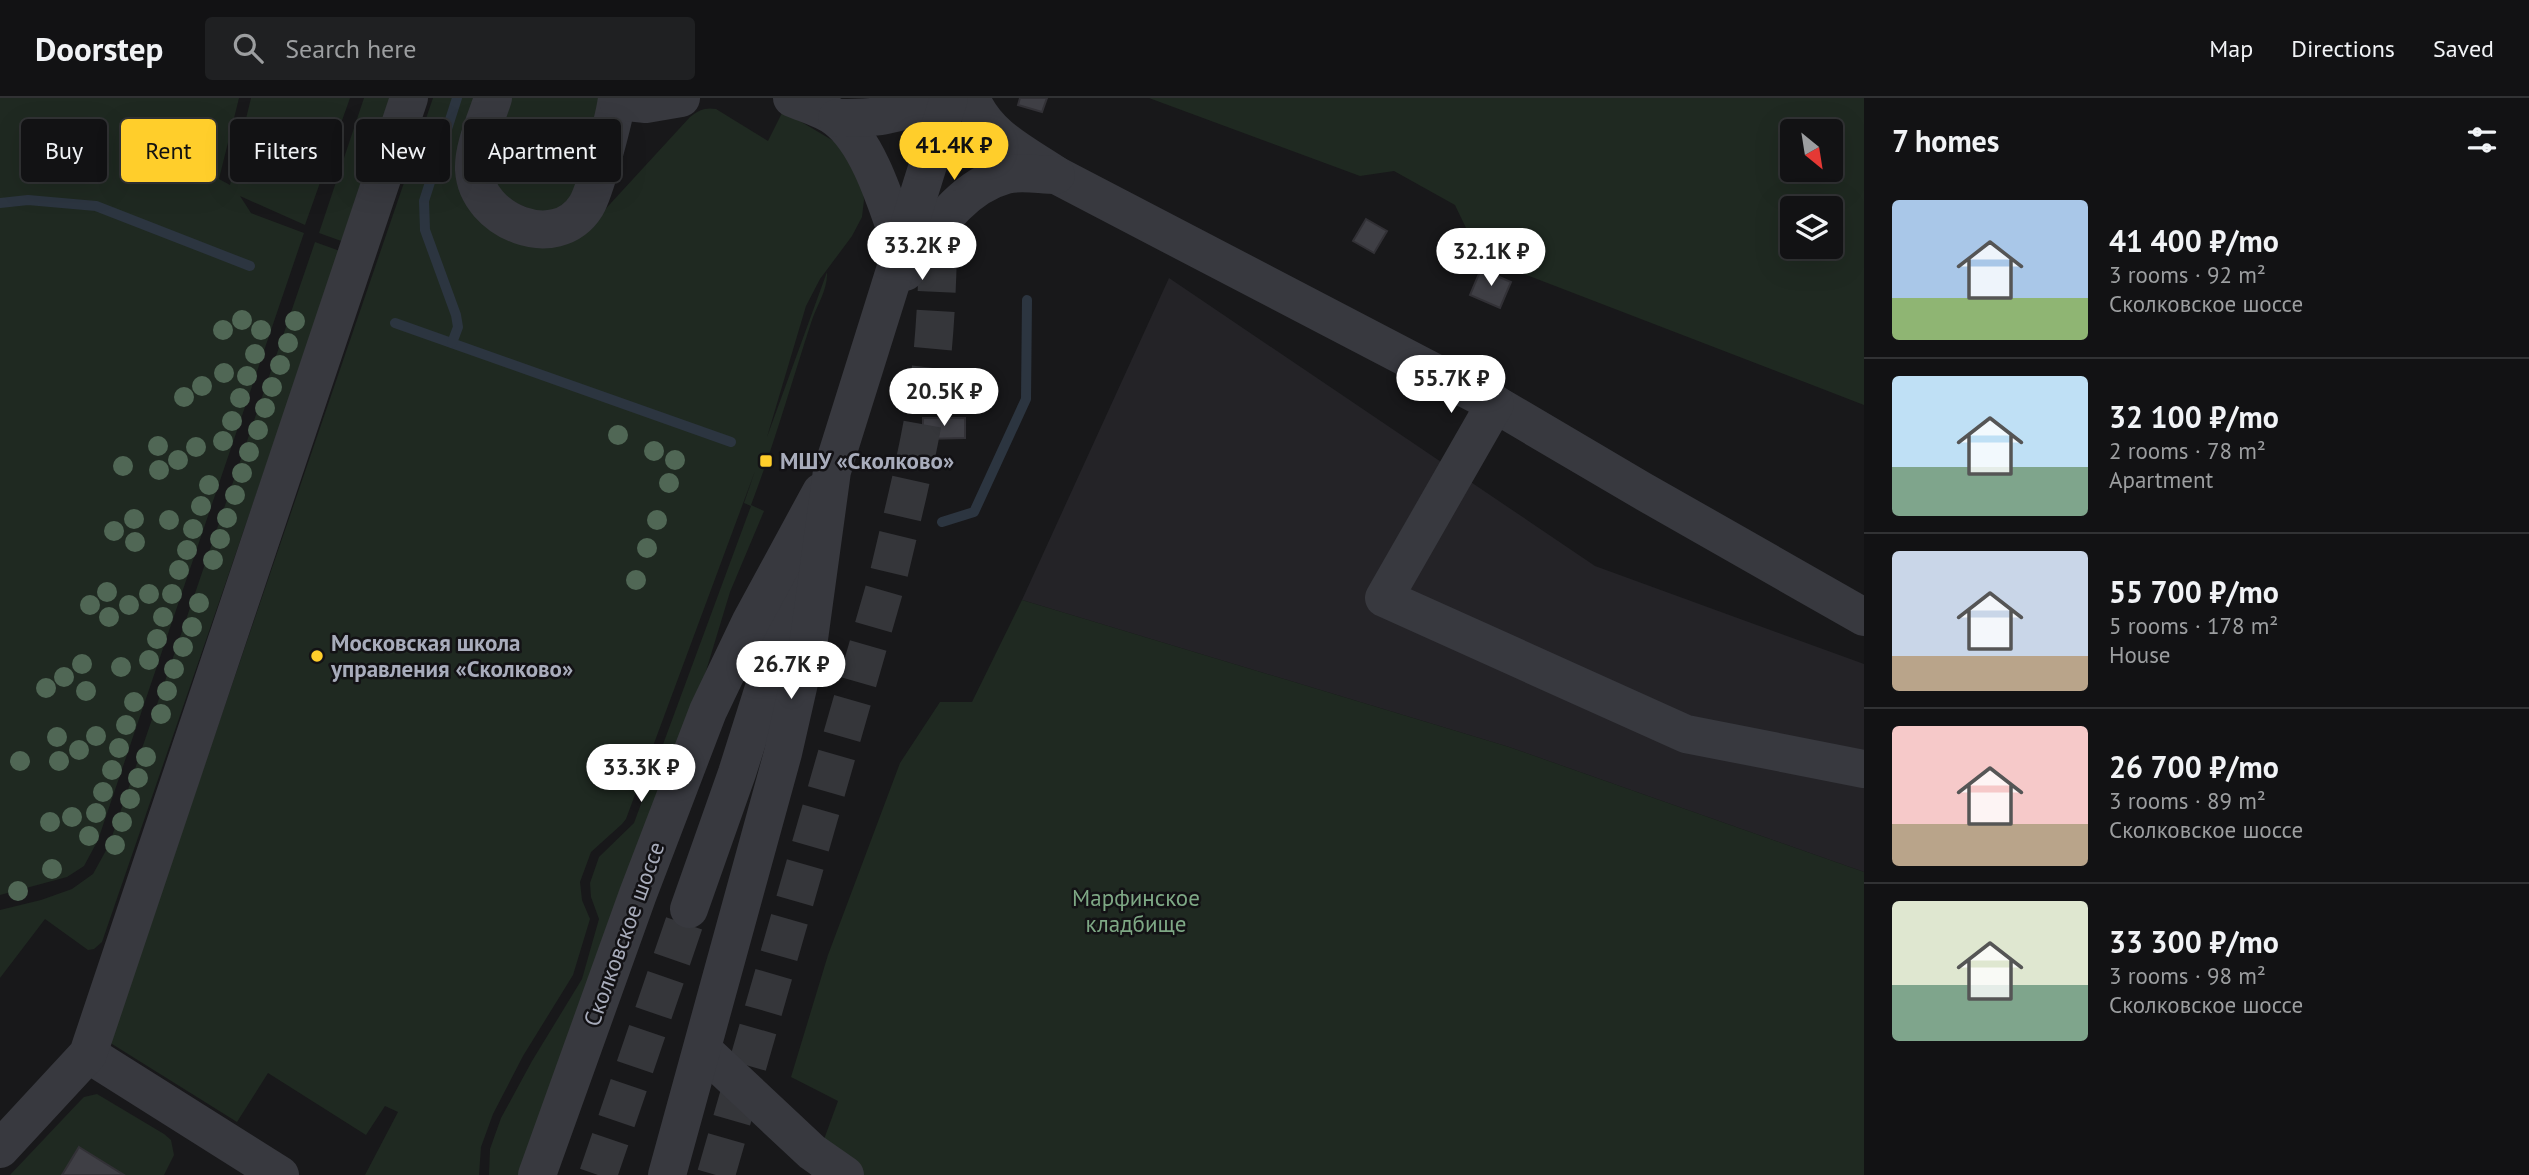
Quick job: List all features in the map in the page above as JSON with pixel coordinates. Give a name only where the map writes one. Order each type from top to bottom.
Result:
[{"type":"street","points":[[0,1149],[88,1054],[409,98]]},
{"type":"street","points":[[493,98],[476,153],[474,171],[479,189],[489,205],[504,218],[531,229],[549,229],[568,223],[585,207],[617,99],[646,104],[681,98]]},
{"type":"street","points":[[792,98],[837,118],[886,116],[915,107],[927,98]]},
{"type":"street","name":"Сколковское шоссе","points":[[667,1175],[783,753],[809,639],[832,471],[949,98]]},
{"type":"street","points":[[971,98],[975,109],[1003,141],[1056,175],[1495,404],[1864,617]]},
{"type":"street","points":[[837,118],[863,150],[879,183],[902,247]]},
{"type":"street","points":[[886,299],[950,210],[974,188],[1008,175],[1056,175]]},
{"type":"street","points":[[1495,404],[1384,598],[1686,734],[1864,769]]},
{"type":"street","points":[[689,909],[737,773],[832,471]]},
{"type":"street","name":"Сколковское шоссе","points":[[537,1175],[638,894],[708,711],[751,621],[832,471]]},
{"type":"street","points":[[703,1050],[812,1152],[845,1175]]},
{"type":"street","points":[[88,1054],[280,1175]]},
{"type":"shaded area","points":[[1169,278],[1595,566],[1864,664],[1864,872],[1509,747],[1022,600]]},
{"type":"green space","points":[[0,98],[239,98],[234,119],[230,119],[230,134],[219,179],[230,185],[231,182],[320,182],[305,225],[240,196],[251,213],[304,233],[98,840],[84,866],[67,877],[0,895]]},
{"type":"green space","points":[[251,98],[350,98],[342,121],[246,119]]},
{"type":"green space","points":[[364,98],[393,98],[386,119],[357,119]]},
{"type":"green space","points":[[433,98],[479,98],[479,119],[464,119],[464,182],[480,182],[480,214],[599,216],[690,117],[709,108],[716,109],[768,141],[783,111],[842,146],[862,183],[864,200],[862,217],[852,236],[820,279],[806,306],[767,437],[827,272],[824,292],[811,323],[751,505],[764,511],[730,592],[696,704],[622,886],[518,1175],[489,1175],[490,1149],[501,1118],[582,979],[599,919],[591,897],[590,883],[599,857],[634,823],[751,506],[744,503],[755,471],[626,819],[591,852],[580,882],[582,900],[590,919],[573,975],[523,1056],[493,1114],[481,1147],[479,1175],[365,1175],[398,1112],[385,1106],[366,1135],[268,1073],[237,1122],[110,1041],[404,182],[450,182],[450,119],[426,119]]},
{"type":"green space","points":[[507,98],[604,98],[598,119],[500,119]]},
{"type":"green space","points":[[1149,98],[1864,98],[1864,405],[1488,260],[1477,251],[1455,205],[1394,171],[1360,176]]},
{"type":"green space","points":[[356,122],[356,182],[364,182],[344,242],[319,233],[336,182],[342,182],[342,164]]},
{"type":"green space","points":[[496,182],[579,182],[574,199],[547,216],[499,196]]},
{"type":"green space","points":[[315,242],[340,251],[102,942],[94,949],[88,950],[45,919],[0,978],[0,910],[72,889],[93,874],[109,845]]},
{"type":"green space","name":"Марфинское кладбище","points":[[1022,600],[1509,747],[1864,872],[1864,1175],[811,1175],[838,1101],[791,1077],[828,955],[900,763],[940,702],[972,702]]},
{"type":"green space","points":[[97,1094],[171,1140],[174,1155],[164,1175],[124,1175],[79,1148],[62,1175],[10,1175],[84,1097]]},
{"type":"building","points":[[1020,98],[1047,98],[1042,112],[1018,105]]},
{"type":"building","points":[[1366,219],[1387,231],[1374,253],[1353,241]]},
{"type":"building","points":[[1481,269],[1511,282],[1500,308],[1470,295]]},
{"type":"building","points":[[923,418],[965,418],[965,438],[923,439]]},
{"type":"building","points":[[79,1147],[124,1175],[62,1175]]},
{"type":"waterway","points":[[452,343],[458,327],[456,315],[425,230],[424,201],[457,98]]},
{"type":"waterway","points":[[0,203],[28,200],[96,206],[250,266]]},
{"type":"waterway","points":[[942,522],[974,512],[1026,399],[1027,300]]},
{"type":"waterway","points":[[395,323],[731,442]]},
{"type":"tunnel","points":[[716,1175],[889,573],[907,496],[931,367],[939,205]]},
{"type":"tunnel","points":[[598,1175],[689,909]]},
{"type":"place","name":"МШУ «Сколково»","points":[[766,461]]},
{"type":"place","name":"Московская школа управления «Сколково»","points":[[317,656]]}]
